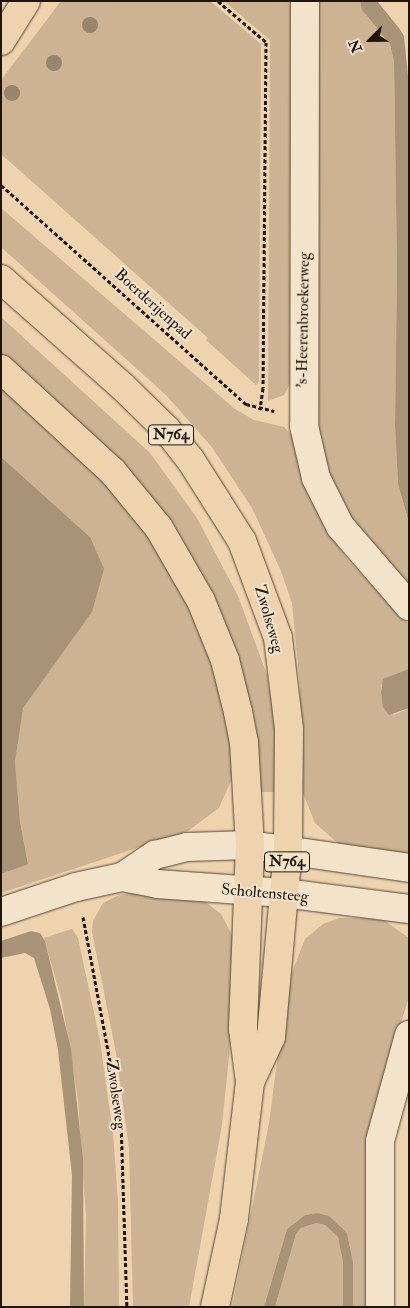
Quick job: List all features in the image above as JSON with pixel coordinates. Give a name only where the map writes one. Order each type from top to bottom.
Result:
[{"type":"main road","points":[[1,41],[26,1]]},
{"type":"main road","name":"Zwolseweg","points":[[1,279],[167,430],[222,504],[242,541],[278,638],[289,729],[288,850],[271,1037],[250,1082]]},
{"type":"main road","name":"Zwolseweg","points":[[1,369],[62,422],[119,479],[159,528],[184,567],[216,637],[232,685],[244,742],[250,845],[250,892],[243,1029],[250,1082],[234,1219],[215,1307]]},
{"type":"street","name":"'s-Heerenbroekerweg","points":[[305,1],[302,412],[316,478],[340,526],[409,606]]},
{"type":"street","name":"Scholtensteeg","points":[[1,912],[76,887],[122,877],[155,855],[187,847],[250,845],[409,868]]},
{"type":"street","name":"Scholtensteeg","points":[[122,877],[157,884],[284,893],[409,909]]},
{"type":"street","points":[[380,1307],[380,1141],[409,1035]]},
{"type":"path","points":[[218,1],[266,42],[263,388],[260,410]]},
{"type":"path","name":"Boerderijenpad","points":[[1,185],[246,404],[260,410],[302,412]]},
{"type":"path","name":"Zwolseweg","points":[[76,887],[120,1120],[127,1307]]},
{"type":"shaded area","points":[[61,1],[210,1],[261,44],[259,382],[256,385],[206,340],[208,338],[1,154],[1,80]]},
{"type":"shaded area","points":[[224,1],[293,1],[291,382],[284,395],[268,401],[270,40]]},
{"type":"shaded area","points":[[319,1],[360,1],[365,14],[390,44],[394,62],[397,269],[395,425],[398,484],[409,523],[409,587],[360,531],[344,506],[331,479],[319,431]]},
{"type":"shaded area","points":[[360,1],[377,1],[404,36],[409,86],[409,523],[398,484],[395,425],[397,269],[394,62],[390,44],[362,10]]},
{"type":"shaded area","points":[[1,208],[235,409],[254,420],[284,427],[292,435],[305,484],[329,533],[348,560],[409,624],[409,669],[381,685],[381,692],[384,707],[394,715],[409,708],[409,857],[340,845],[315,823],[299,783],[300,687],[292,603],[281,571],[252,508],[211,446],[166,395],[1,247]]},
{"type":"shaded area","points":[[1,317],[150,453],[197,518],[238,596],[267,675],[276,728],[278,792],[257,792],[215,613],[1,359]]},
{"type":"shaded area","points":[[1,383],[134,510],[194,609],[229,717],[234,774],[219,808],[188,831],[1,893],[1,874],[28,863],[20,821],[15,762],[22,708],[92,612],[90,537],[1,457]]},
{"type":"shaded area","points":[[1,457],[90,537],[104,569],[92,612],[23,708],[15,762],[20,821],[28,864],[1,874]]},
{"type":"shaded area","points":[[409,669],[409,708],[389,715],[383,707],[381,692],[383,679]]},
{"type":"shaded area","points":[[140,891],[202,899],[221,914],[236,943],[234,1008],[222,1125],[189,1307],[133,1307],[129,1148],[116,1053],[92,932],[93,921],[103,903],[119,895]]},
{"type":"shaded area","points":[[339,918],[381,918],[409,938],[409,997],[389,1061],[366,1159],[369,1307],[353,1307],[353,1262],[347,1233],[317,1213],[305,1215],[287,1229],[264,1307],[232,1307],[269,1123],[287,985],[305,939],[323,924]]},
{"type":"shaded area","points":[[72,929],[78,938],[100,1041],[113,1133],[118,1202],[119,1307],[84,1307],[86,1216],[78,1100],[62,1002],[44,938]]},
{"type":"shaded area","points":[[31,931],[40,933],[45,941],[71,1049],[83,1159],[84,1307],[70,1307],[72,1175],[58,1050],[50,1009],[34,958],[25,953],[1,958],[1,941]]},
{"type":"shaded area","points":[[317,1213],[329,1216],[347,1233],[353,1262],[353,1307],[343,1307],[343,1263],[338,1237],[325,1225],[316,1223],[301,1228],[296,1234],[275,1307],[264,1307],[287,1229],[305,1215]]},
{"type":"shaded area","points":[[316,1223],[325,1225],[338,1237],[343,1263],[343,1307],[275,1307],[296,1234],[301,1228]]}]
